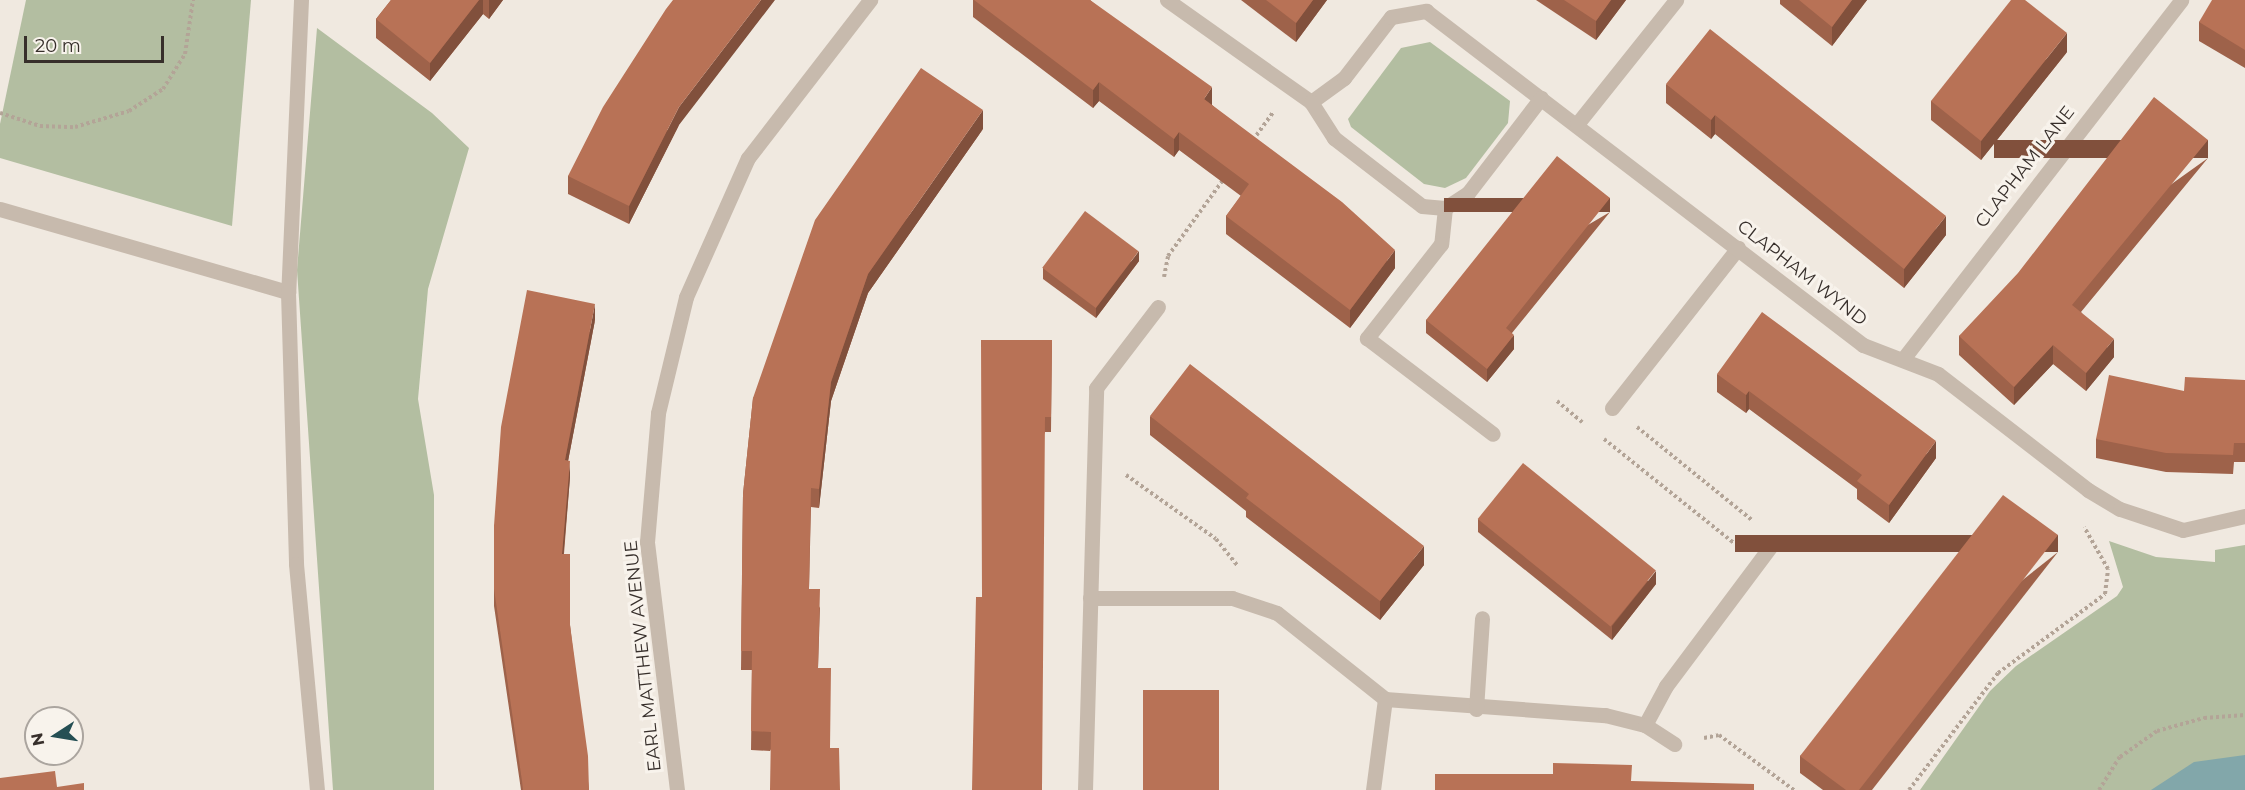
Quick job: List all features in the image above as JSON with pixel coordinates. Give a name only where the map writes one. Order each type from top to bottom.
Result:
[{"type":"street","points":[[301,0],[288,292],[296,564],[317,790]]},
{"type":"street","name":"EARL MATTHEW AVENUE","points":[[677,790],[647,542],[658,413],[683,309],[748,158],[870,0]]},
{"type":"street","points":[[1167,0],[1289,90],[1311,102],[1334,138],[1422,206],[1445,208],[1468,193],[1541,98]]},
{"type":"street","points":[[1577,124],[1676,0]]},
{"type":"street","name":"CLAPHAM LANE","points":[[1903,359],[2181,0]]},
{"type":"street","name":"CLAPHAM WYND","points":[[1311,102],[1344,78],[1391,17],[1408,10],[1438,18],[1863,345],[1938,374],[2088,490],[2120,509],[2183,530],[2245,516]]},
{"type":"street","points":[[1445,208],[1441,244],[1367,338],[1493,434]]},
{"type":"street","points":[[0,209],[288,292]]},
{"type":"street","points":[[1612,408],[1738,248]]},
{"type":"street","points":[[1085,790],[1096,388],[1158,307]]},
{"type":"street","points":[[1645,725],[1666,686],[1773,543]]},
{"type":"street","points":[[1090,598],[1232,598],[1277,613],[1385,699],[1476,709],[1605,715],[1645,725],[1674,744]]},
{"type":"street","points":[[1476,709],[1482,618]]},
{"type":"street","points":[[1372,790],[1385,699]]},
{"type":"path","points":[[0,113],[40,126],[75,127],[129,111],[163,89],[185,54],[193,0]]},
{"type":"path","points":[[1248,146],[1289,90]]},
{"type":"path","points":[[1158,307],[1168,256],[1228,173]]},
{"type":"path","points":[[1557,401],[1758,562]]},
{"type":"path","points":[[1612,408],[1732,499],[1773,543]]},
{"type":"path","points":[[1094,465],[1122,471],[1216,539],[1277,613]]},
{"type":"path","points":[[1909,790],[1998,673],[2105,594],[2108,569],[2084,530],[2088,490]]},
{"type":"path","points":[[2099,790],[2120,757],[2157,731],[2205,718],[2245,715]]},
{"type":"path","points":[[1674,744],[1719,735],[1794,790]]},
{"type":"green space","points":[[26,0],[251,0],[232,226],[0,158],[0,124]]},
{"type":"green space","points":[[317,28],[432,113],[469,148],[428,289],[418,399],[434,495],[434,790],[333,790],[297,270]]},
{"type":"green space","points":[[1430,42],[1510,101],[1508,123],[1466,178],[1445,188],[1424,184],[1351,127],[1348,119],[1401,48]]},
{"type":"green space","points":[[2109,541],[2156,557],[2215,562],[2215,550],[2245,545],[2245,790],[1920,790],[1990,691],[2016,666],[2117,596],[2123,587]]},
{"type":"water","points":[[2245,755],[2245,790],[2151,790],[2194,762]]},
{"type":"building","points":[[391,0],[479,0],[430,63],[376,19]]},
{"type":"building","points":[[673,0],[761,0],[679,107],[629,206],[568,176],[603,107]]},
{"type":"building","points":[[974,0],[1090,0],[1212,87],[1204,99],[1342,202],[1395,250],[1350,310],[1226,216],[1249,184],[1179,132],[1174,139],[1099,82],[1093,90]]},
{"type":"building","points":[[1266,0],[1313,0],[1296,23]]},
{"type":"building","points":[[1564,0],[1611,0],[1596,21]]},
{"type":"building","points":[[1799,0],[1852,0],[1832,27]]},
{"type":"building","points":[[2011,0],[2025,0],[2067,33],[1981,141],[1931,101]]},
{"type":"building","points":[[2212,0],[2245,0],[2245,50],[2199,22]]},
{"type":"building","points":[[1710,29],[1946,216],[1904,269],[1715,115],[1711,120],[1666,84]]},
{"type":"building","points":[[921,68],[983,110],[868,274],[831,382],[819,489],[811,488],[809,589],[820,589],[818,668],[831,668],[830,748],[839,748],[840,790],[770,790],[771,732],[751,731],[752,651],[741,651],[743,494],[753,398],[815,220]]},
{"type":"building","points":[[2154,97],[2208,140],[2072,305],[2114,339],[2086,373],[2053,345],[2014,387],[1959,336],[2018,273]]},
{"type":"building","points":[[1557,156],[1610,198],[1506,328],[1514,335],[1487,369],[1426,320]]},
{"type":"building","points":[[1085,211],[1139,251],[1096,308],[1042,268]]},
{"type":"building","points":[[527,290],[595,304],[565,460],[570,461],[562,554],[570,554],[570,625],[588,756],[589,790],[523,790],[494,589],[494,526],[501,427]]},
{"type":"building","points":[[1762,312],[1936,441],[1889,505],[1857,481],[1862,475],[1749,391],[1746,395],[1717,374]]},
{"type":"building","points":[[981,340],[1052,340],[1051,417],[1045,417],[1042,790],[972,790],[976,597],[982,597]]},
{"type":"building","points":[[1190,364],[1424,546],[1380,601],[1246,498],[1249,494],[1150,416]]},
{"type":"building","points":[[2109,375],[2184,391],[2185,377],[2245,380],[2245,443],[2234,443],[2233,455],[2166,453],[2096,439]]},
{"type":"building","points":[[1523,463],[1656,571],[1611,627],[1478,519]]},
{"type":"building","points":[[2003,495],[2058,535],[1859,790],[1846,790],[1800,756]]},
{"type":"building","points":[[1143,690],[1219,690],[1219,790],[1143,790]]},
{"type":"building","points":[[1553,763],[1632,765],[1631,781],[1754,784],[1754,790],[1435,790],[1435,774],[1553,774]]},
{"type":"building","points":[[55,771],[57,787],[84,783],[84,790],[0,790],[0,778]]}]
